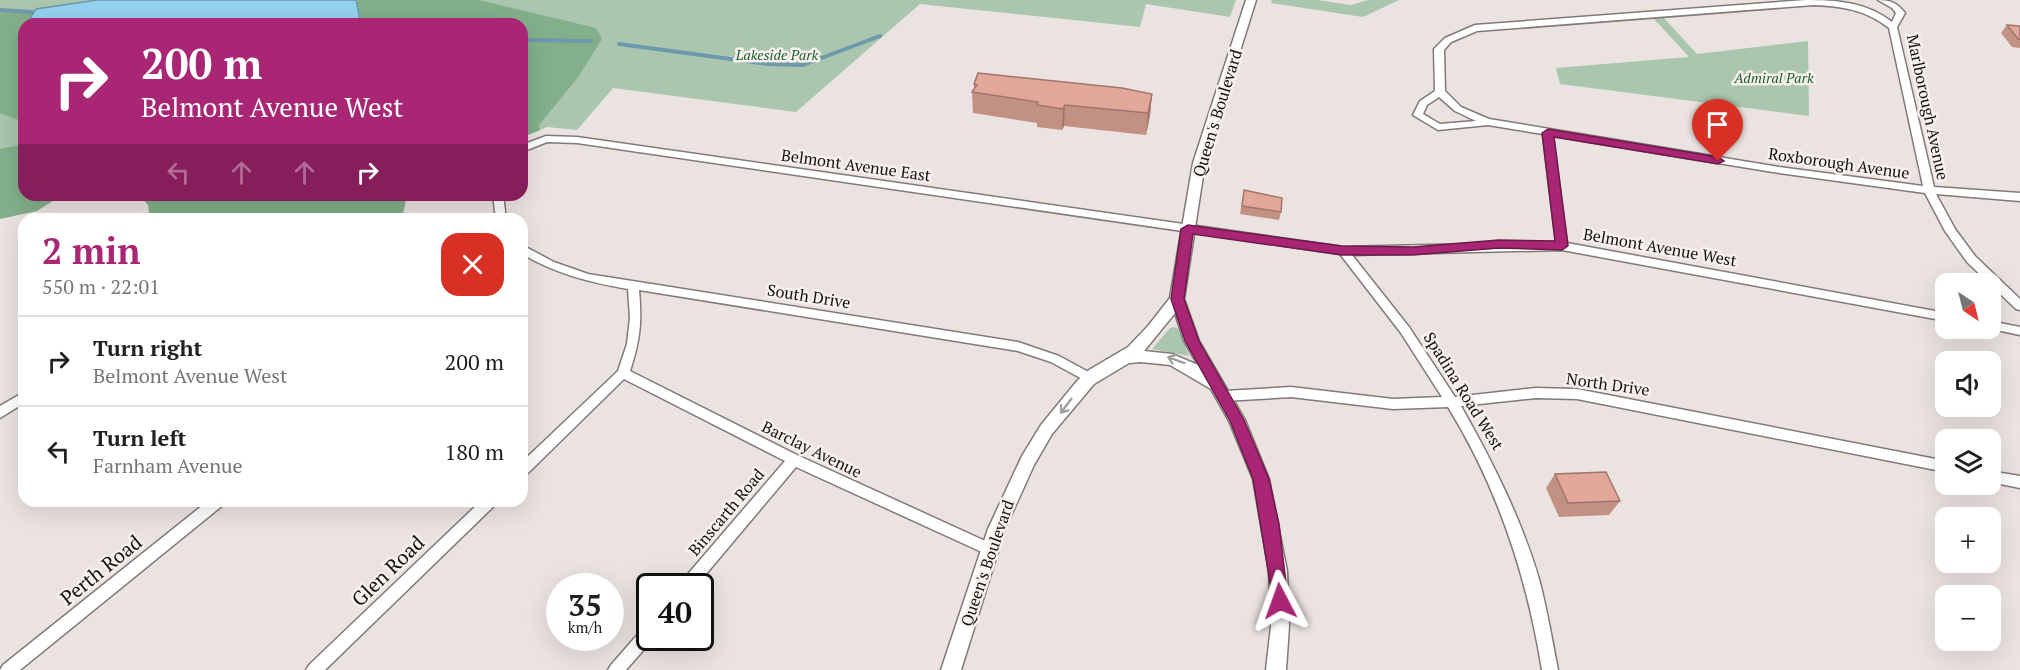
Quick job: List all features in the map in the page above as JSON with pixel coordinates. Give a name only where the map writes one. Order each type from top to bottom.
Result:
[{"type":"street","name":"Queen's Boulevard","points":[[951,670],[989,549],[1011,495],[1040,443],[1067,404],[1090,378],[1127,357],[1154,332],[1177,299],[1199,162],[1251,0]]},
{"type":"street","points":[[1487,122],[1458,109],[1440,92],[1437,60],[1439,50],[1448,40],[1475,28],[1814,2],[1853,4],[1864,0]]},
{"type":"street","name":"Marlborough Avenue","points":[[1882,0],[1895,6],[1901,13],[1893,27]]},
{"type":"street","name":"Marlborough Avenue","points":[[1853,4],[1883,18],[1893,27],[1929,190],[1950,231],[1964,249],[2020,306]]},
{"type":"street","points":[[1440,92],[1423,103],[1419,116],[1438,127],[1487,122]]},
{"type":"street","name":"Roxborough Avenue","points":[[1487,122],[1779,170],[1929,190],[2020,196]]},
{"type":"street","points":[[1548,133],[1562,246]]},
{"type":"street","name":"Belmont Avenue East","points":[[528,146],[546,139],[577,140],[1188,229]]},
{"type":"street","name":"Belmont Avenue West","points":[[1188,229],[1342,251],[1413,251],[1499,244],[1562,246],[1935,315]]},
{"type":"street","name":"Spadina Road West","points":[[1342,251],[1403,327],[1454,402],[1490,468],[1527,560],[1551,670]]},
{"type":"street","name":"South Drive","points":[[528,257],[587,278],[1018,347],[1056,359],[1090,378]]},
{"type":"street","points":[[528,464],[623,373],[633,344],[636,318],[633,285]]},
{"type":"street","name":"Queen's Boulevard","points":[[1177,299],[1192,341],[1221,392],[1261,479],[1271,524],[1280,601],[1276,670]]},
{"type":"street","points":[[2001,327],[2020,331]]},
{"type":"street","name":"Queen's Boulevard","points":[[1127,357],[1162,355],[1185,363],[1221,392]]},
{"type":"street","name":"Barclay Avenue","points":[[623,373],[794,460],[989,549]]},
{"type":"street","name":"North Drive","points":[[1221,392],[1291,392],[1393,404],[1454,402],[1536,393],[1577,394],[1935,465]]},
{"type":"street","points":[[0,413],[18,401]]},
{"type":"street","name":"Binscarth Road","points":[[698,573],[794,460]]},
{"type":"street","points":[[2001,478],[2020,482]]},
{"type":"street","name":"Perth Road","points":[[8,670],[211,507]]},
{"type":"street","name":"Glen Road","points":[[314,670],[484,507]]},
{"type":"street","points":[[616,670],[636,647]]},
{"type":"green space","name":"Lakeside Park","points":[[0,0],[1236,0],[1230,17],[1146,4],[1140,27],[920,4],[796,112],[613,88],[577,130],[547,127],[528,135],[528,18],[18,18],[18,201],[44,201],[0,216]]},
{"type":"green space","points":[[356,0],[479,0],[596,28],[602,39],[579,76],[539,125],[540,130],[528,135],[528,18],[360,18]]},
{"type":"green space","points":[[1272,0],[1317,0],[1351,5],[1368,0],[1399,0],[1363,17],[1271,3]]},
{"type":"green space","points":[[0,10],[32,12],[30,18],[18,18],[18,120],[0,113]]},
{"type":"green space","name":"Admiral Park","points":[[1664,18],[1697,54],[1808,41],[1809,116],[1560,84],[1556,68],[1689,57],[1654,19]]},
{"type":"green space","points":[[18,145],[18,201],[53,201],[37,211],[18,213],[18,215],[0,219],[0,149]]},
{"type":"green space","points":[[144,201],[406,201],[403,213],[149,213],[148,205]]},
{"type":"green space","points":[[1170,328],[1178,329],[1189,356],[1152,349]]},
{"type":"water","points":[[97,0],[356,0],[360,18],[30,18],[36,9]]},
{"type":"building","points":[[2007,25],[2020,26],[2020,39],[2018,39]]},
{"type":"building","points":[[978,73],[1122,88],[1152,94],[1148,113],[1065,105],[1063,109],[1037,105],[1038,102],[972,92],[977,85],[974,84]]},
{"type":"building","points":[[1244,190],[1282,198],[1281,212],[1242,206]]},
{"type":"building","points":[[1606,472],[1620,501],[1568,503],[1555,474]]},
{"type":"waterway","points":[[0,10],[32,12]]},
{"type":"waterway","points":[[619,44],[768,64],[803,65],[880,36]]},
{"type":"waterway","points":[[528,40],[591,41]]},
{"type":"route","points":[[1280,601],[1271,524],[1261,479],[1237,420],[1192,341],[1177,299],[1188,229],[1342,251],[1413,251],[1499,244],[1562,246],[1548,133],[1718,161]]}]
